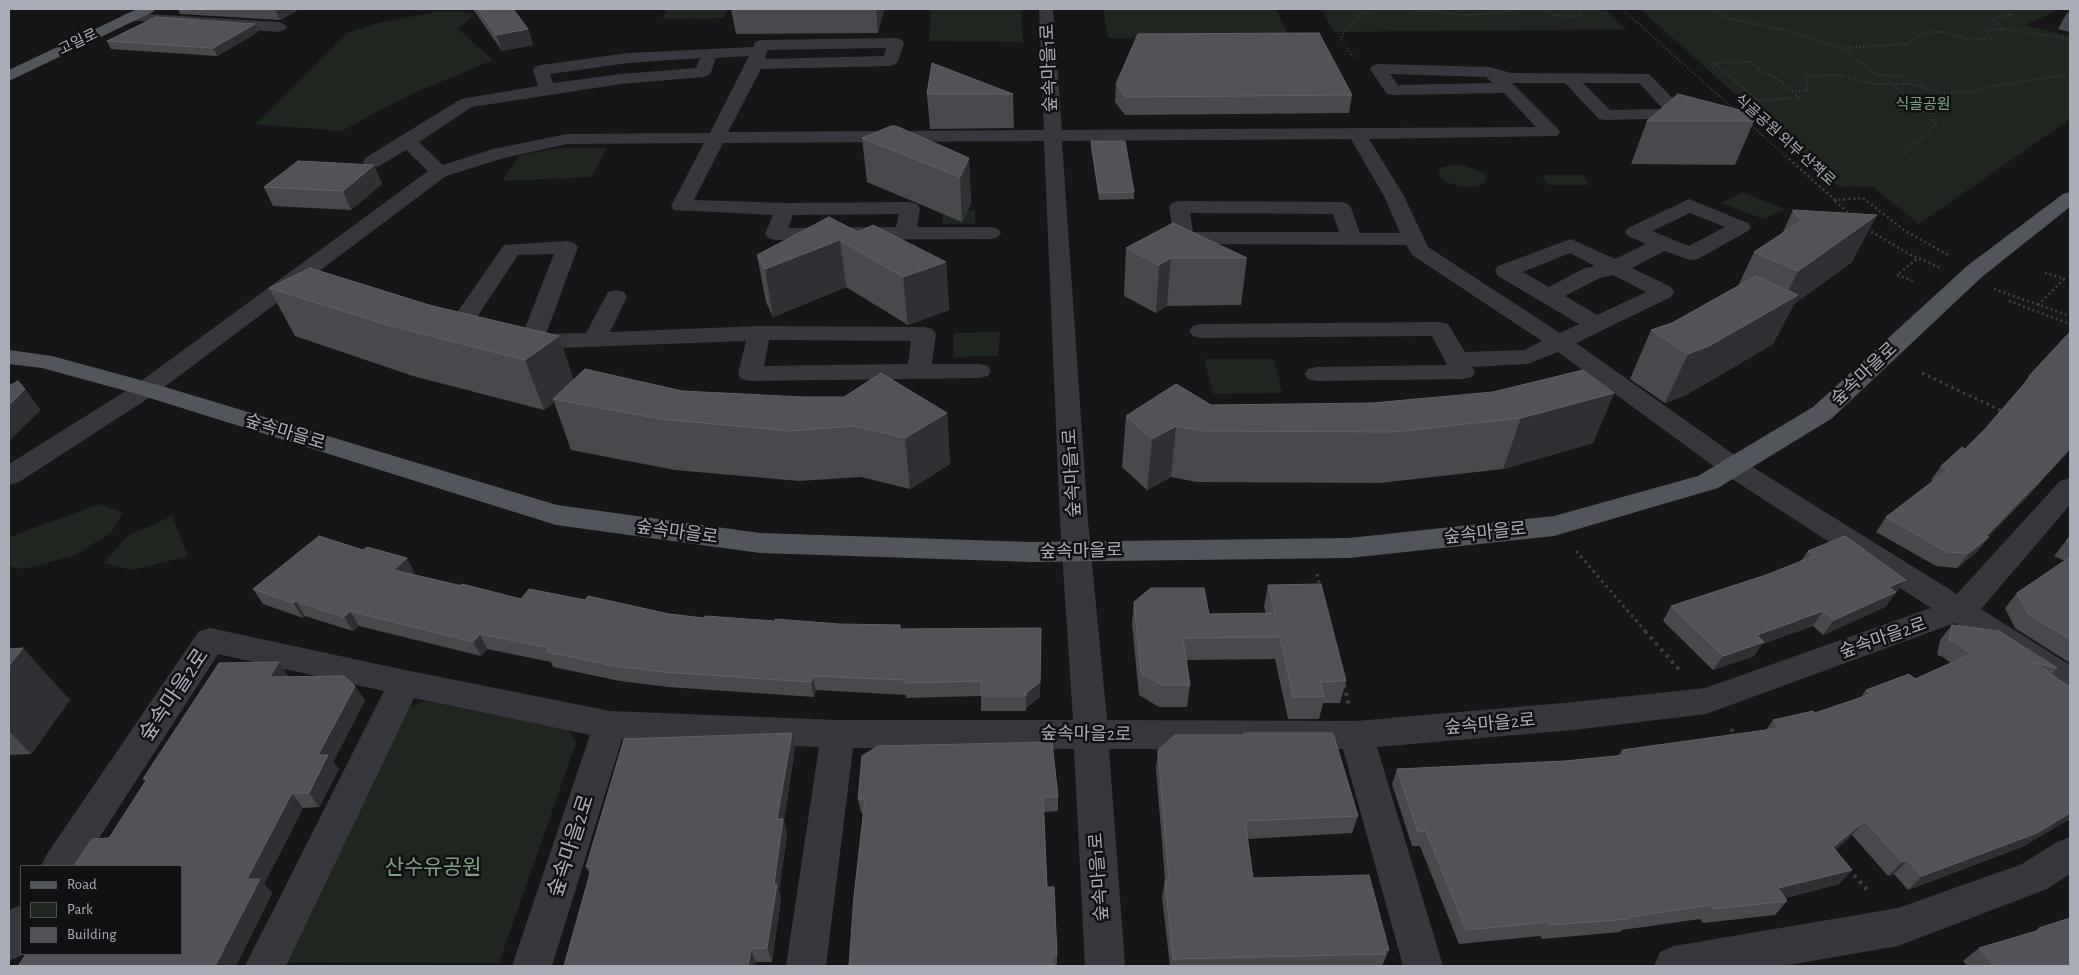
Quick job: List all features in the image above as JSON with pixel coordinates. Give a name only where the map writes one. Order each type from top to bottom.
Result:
[{"type":"main road","name":"고일로","points":[[9,76],[148,9]]},
{"type":"main road","name":"숲속마을로","points":[[9,357],[44,361],[146,389],[556,515],[760,543],[1032,552],[1349,548],[1554,526],[1708,482],[1822,413],[1975,271],[2070,198]]},
{"type":"street","name":"숲속마을1로","points":[[1046,9],[1052,135],[1105,966]]},
{"type":"street","points":[[130,17],[279,27]]},
{"type":"street","points":[[372,162],[467,104],[546,89],[540,70],[628,58],[710,53],[757,57],[890,61],[896,43],[762,45],[757,57],[681,206],[785,209],[910,208],[906,233],[991,233]]},
{"type":"street","points":[[1378,69],[1490,72],[1510,78],[1570,80],[1643,78],[1678,114],[1604,115],[1570,80]]},
{"type":"street","points":[[1378,69],[1393,90],[1508,88]]},
{"type":"street","points":[[9,476],[146,389],[439,172],[500,153],[567,139],[1552,132],[1490,72]]},
{"type":"street","points":[[1584,94],[1657,93]]},
{"type":"street","points":[[1357,133],[1394,196],[1419,251],[1591,363],[1733,467],[2070,681]]},
{"type":"street","points":[[408,141],[439,172]]},
{"type":"street","points":[[1352,238],[1341,208],[1179,207],[1184,238],[1414,239]]},
{"type":"street","points":[[1549,296],[1593,273],[1615,268],[1663,243]]},
{"type":"street","points":[[1458,360],[1528,357],[1662,292],[1572,245],[1506,271],[1596,324]]},
{"type":"street","points":[[461,324],[511,248],[567,247],[532,342]]},
{"type":"street","points":[[293,280],[321,287]]},
{"type":"street","points":[[595,339],[616,296]]},
{"type":"street","points":[[1201,332],[1440,329],[1458,360],[1462,372],[1317,374]]},
{"type":"street","points":[[759,333],[750,374],[978,371]]},
{"type":"street","points":[[505,335],[532,342],[759,333],[924,334],[919,372]]},
{"type":"street","name":"숲속마을2로","points":[[61,865],[210,640],[405,683],[610,725],[838,734],[1356,735],[1574,716],[1706,701],[1958,610],[1971,600],[2070,487]]},
{"type":"street","points":[[265,966],[405,683]]},
{"type":"street","name":"숲속마을2로","points":[[532,966],[610,725]]},
{"type":"street","points":[[806,966],[838,734]]},
{"type":"street","points":[[1356,735],[1423,966]]},
{"type":"street","points":[[1674,966],[1898,927],[2034,877],[2070,854]]},
{"type":"street","points":[[9,942],[20,926]]},
{"type":"path","points":[[1372,9],[1359,16],[1341,38],[1352,55],[1378,69]]},
{"type":"path","points":[[1409,9],[1464,15],[1500,13],[1519,9]]},
{"type":"path","points":[[1546,9],[1553,15],[1569,18],[1580,15],[1580,11],[1575,9]]},
{"type":"path","name":"식골공원 외부 산책로","points":[[1622,9],[1735,111]]},
{"type":"path","points":[[1713,9],[1726,18],[1790,31],[1841,48],[1927,110],[1936,124],[1900,157]]},
{"type":"path","points":[[2004,29],[1992,19],[2012,14],[2006,9]]},
{"type":"path","points":[[1841,48],[1908,44],[1924,32],[1946,32],[1972,40],[1991,38],[1986,30],[2004,29],[2070,39]]},
{"type":"path","points":[[1792,91],[1800,98],[1758,100],[1714,63],[1751,62],[1761,71],[1778,79],[1792,91],[1808,90],[1806,76],[1838,75],[1874,84],[1912,84],[1943,93],[1970,92],[1994,86],[2070,74]]},
{"type":"path","points":[[1880,76],[1900,76],[1912,84]]},
{"type":"path","name":"식골공원 외부 산책로","points":[[1742,117],[1835,200],[1863,198],[1904,230],[1948,255]]},
{"type":"path","points":[[1912,282],[1897,275],[1918,258]]},
{"type":"path","points":[[2038,305],[2064,279],[2043,272]]},
{"type":"path","points":[[2009,301],[2070,324]]},
{"type":"path","points":[[1922,373],[2009,414]]},
{"type":"path","points":[[1576,551],[1682,673]]},
{"type":"path","points":[[1317,574],[1322,593]]},
{"type":"path","points":[[1342,678],[1356,735]]},
{"type":"path","points":[[1731,729],[1743,744]]},
{"type":"path","points":[[1843,862],[1868,891]]},
{"type":"green space","points":[[667,9],[728,9],[723,18],[662,19]]},
{"type":"green space","points":[[931,9],[1021,9],[1023,42],[929,41]]},
{"type":"green space","points":[[1103,9],[1276,9],[1289,37],[1108,38]]},
{"type":"green space","points":[[1321,9],[1604,9],[1626,29],[1334,32]]},
{"type":"green space","name":"식골공원","points":[[1640,9],[2061,9],[2025,25],[2070,36],[2070,119],[1919,224],[1872,186],[1839,187]]},
{"type":"green space","points":[[442,11],[475,13],[458,29],[493,60],[407,96],[342,131],[255,124],[347,33],[381,22]]},
{"type":"green space","points":[[560,148],[607,148],[591,177],[502,181],[520,155]]},
{"type":"green space","points":[[1463,165],[1484,173],[1487,176],[1485,183],[1474,187],[1458,186],[1444,181],[1438,173],[1442,167]]},
{"type":"green space","points":[[1541,175],[1582,175],[1589,185],[1549,185]]},
{"type":"green space","points":[[1742,192],[1785,209],[1763,219],[1722,203]]},
{"type":"green space","points":[[943,210],[975,210],[975,224],[942,224]]},
{"type":"green space","points":[[1000,332],[998,356],[953,357],[954,333]]},
{"type":"green space","points":[[1204,359],[1274,359],[1282,393],[1213,394]]},
{"type":"green space","points":[[100,504],[123,513],[111,533],[73,556],[23,569],[9,566],[9,537]]},
{"type":"green space","points":[[172,516],[188,556],[132,570],[104,563],[126,537]]},
{"type":"green space","name":"산수유공원","points":[[425,701],[568,730],[576,743],[499,963],[284,962],[405,709]]},
{"type":"building","points":[[478,9],[513,9],[528,29],[496,35]]},
{"type":"building","points":[[156,17],[255,24],[213,48],[107,41]]},
{"type":"building","points":[[1319,33],[1352,95],[1126,97],[1116,84],[1138,34]]},
{"type":"building","points":[[932,63],[1013,94],[927,94]]},
{"type":"building","points":[[1678,94],[1755,114],[1754,121],[1647,121]]},
{"type":"building","points":[[891,126],[896,126],[969,158],[960,177],[862,138]]},
{"type":"building","points":[[1091,141],[1125,141],[1134,192],[1099,193]]},
{"type":"building","points":[[298,161],[374,165],[343,191],[264,187]]},
{"type":"building","points":[[1793,210],[1877,215],[1798,271],[1754,252],[1801,221]]},
{"type":"building","points":[[829,217],[858,232],[873,225],[946,262],[903,277],[840,240],[842,239],[765,269],[757,255]]},
{"type":"building","points":[[1173,223],[1247,258],[1171,258],[1159,265],[1126,248]]},
{"type":"building","points":[[310,268],[429,305],[559,336],[525,360],[391,326],[269,288]]},
{"type":"building","points":[[1756,276],[1798,295],[1709,346],[1688,354],[1651,330],[1672,323]]},
{"type":"building","points":[[2070,332],[2070,448],[1986,536],[1989,537],[1969,553],[1947,552],[1886,517],[1949,469],[1941,466],[1962,447],[1965,449],[1985,429],[2031,376],[2029,376]]},
{"type":"building","points":[[585,369],[682,391],[803,397],[844,397],[881,373],[947,413],[905,438],[854,426],[790,431],[661,419],[553,399]]},
{"type":"building","points":[[1583,370],[1614,393],[1521,418],[1393,432],[1203,431],[1176,426],[1152,439],[1126,416],[1176,384],[1211,405],[1373,403],[1493,392]]},
{"type":"building","points":[[18,381],[25,389],[9,405],[9,386]]},
{"type":"building","points":[[319,536],[363,550],[367,547],[407,558],[394,570],[521,599],[529,589],[585,600],[588,596],[669,614],[704,618],[705,616],[839,624],[900,625],[900,629],[1041,628],[1040,682],[1026,693],[1026,696],[981,696],[982,681],[904,683],[905,680],[813,676],[811,682],[663,672],[614,666],[547,652],[549,648],[480,634],[473,642],[350,611],[344,617],[296,601],[293,603],[253,589]]},
{"type":"building","points":[[1845,536],[1906,580],[1889,587],[1896,592],[1834,620],[1823,611],[1757,635],[1764,642],[1723,656],[1671,606],[1766,575],[1814,556],[1808,551]]},
{"type":"building","points":[[2070,557],[2070,639],[2028,614],[2017,593]]},
{"type":"building","points":[[1321,584],[1346,681],[1320,682],[1324,697],[1293,697],[1280,637],[1183,638],[1190,685],[1162,685],[1141,673],[1134,602],[1151,588],[1204,588],[1209,614],[1275,613],[1268,585]]},
{"type":"building","points":[[1952,625],[1999,631],[2057,668],[2033,662],[2070,687],[2070,813],[2037,833],[1922,876],[1907,860],[1902,862],[1865,821],[1833,847],[1852,870],[1778,888],[1787,901],[1714,909],[1711,905],[1629,917],[1630,919],[1550,925],[1549,922],[1466,930],[1426,831],[1418,832],[1397,769],[1565,761],[1625,755],[1622,750],[1780,728],[1773,720],[1813,711],[1815,713],[1871,694],[1866,690],[1909,674],[1915,679],[1971,654],[1955,642],[1949,640]]},
{"type":"building","points":[[23,648],[9,666],[9,649]]},
{"type":"building","points":[[279,662],[270,677],[344,676],[355,686],[318,755],[328,755],[309,793],[292,793],[247,879],[260,879],[215,966],[18,966],[25,955],[182,955],[182,865],[75,865],[92,839],[109,838],[147,779],[143,779],[219,663]]},
{"type":"building","points":[[792,733],[777,819],[783,819],[774,884],[777,884],[767,948],[751,949],[748,966],[564,966],[592,866],[586,867],[624,739]]},
{"type":"building","points":[[1244,733],[1333,733],[1358,816],[1245,821],[1253,878],[1369,875],[1389,950],[1384,950],[1385,954],[1173,959],[1165,880],[1169,880],[1158,750],[1175,735],[1244,735]]},
{"type":"building","points":[[1052,742],[1058,797],[1043,797],[1047,887],[1054,887],[1057,955],[1051,956],[1052,966],[849,966],[854,896],[865,799],[858,799],[862,756],[878,746]]},
{"type":"building","points":[[2070,918],[2070,966],[1995,966],[1979,948],[2040,930],[2039,928]]}]
